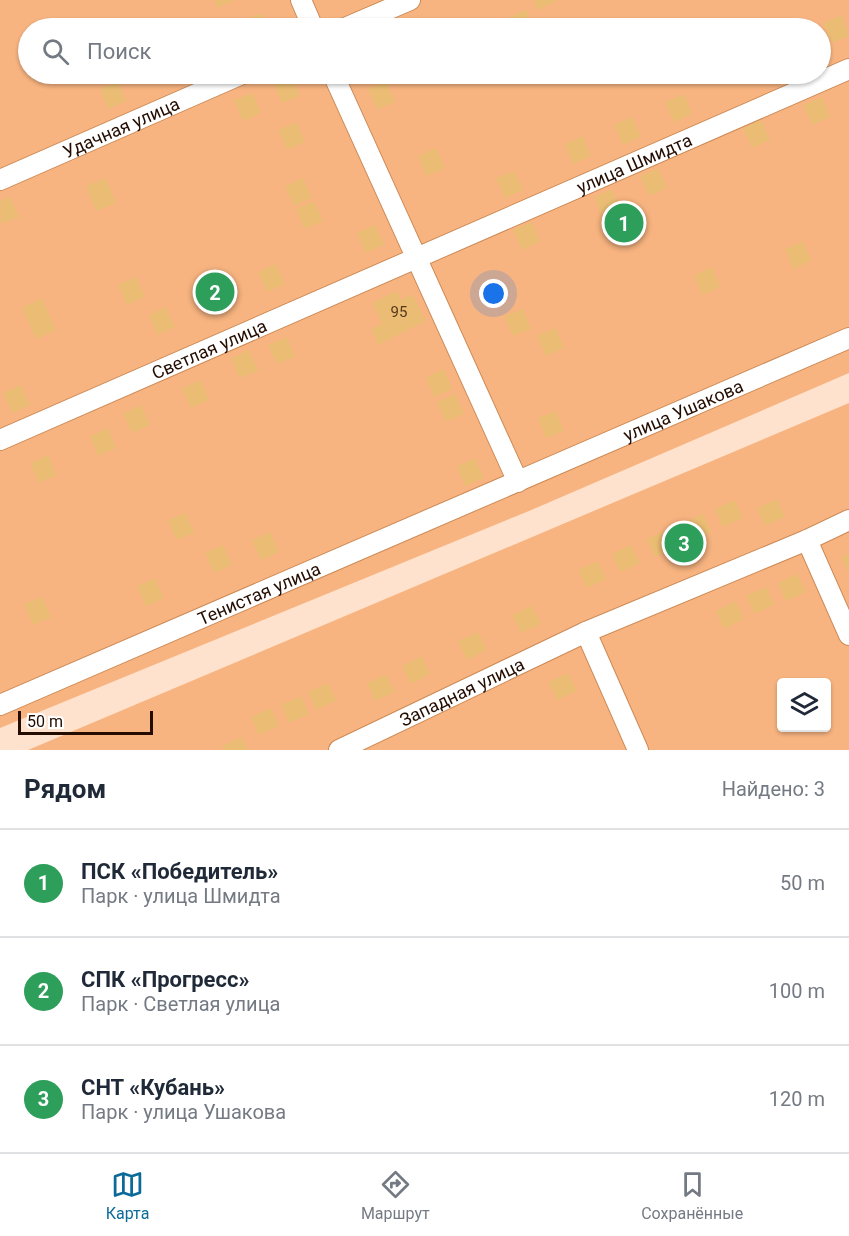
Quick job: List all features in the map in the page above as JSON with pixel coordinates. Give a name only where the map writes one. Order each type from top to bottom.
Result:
[{"type":"street","points":[[301,0],[309,18]]},
{"type":"street","points":[[368,18],[410,0]]},
{"type":"street","name":"улица Шмидта","points":[[831,77],[849,69]]},
{"type":"street","name":"Удачная улица","points":[[0,180],[219,84]]},
{"type":"street","points":[[338,84],[518,482]]},
{"type":"street","name":"улица Шмидта","points":[[417,256],[814,84]]},
{"type":"street","name":"Светлая улица","points":[[0,440],[417,256]]},
{"type":"street","name":"улица Ушакова","points":[[518,482],[849,338]]},
{"type":"street","name":"Тенистая улица","points":[[0,705],[518,482]]},
{"type":"street","name":"Западная улица","points":[[339,750],[362,745],[586,632],[807,540],[849,520]]},
{"type":"street","points":[[807,540],[849,635]]},
{"type":"street","points":[[586,632],[638,750]]},
{"type":"shaded area","points":[[0,0],[849,0],[849,373],[529,511],[0,728]]},
{"type":"shaded area","points":[[849,403],[849,750],[28,750]]},
{"type":"building","points":[[214,0],[235,0],[218,8]]},
{"type":"building","points":[[533,0],[554,0],[555,2],[537,10]]},
{"type":"building","points":[[526,10],[530,18],[508,18]]},
{"type":"building","points":[[262,13],[264,18],[248,18]]},
{"type":"building","points":[[842,15],[849,36],[832,43],[831,20]]},
{"type":"building","points":[[111,84],[119,84],[126,101],[108,109],[100,89]]},
{"type":"building","points":[[273,84],[295,84],[300,96],[282,103]]},
{"type":"building","points":[[379,84],[387,84],[395,102],[377,109],[368,89]]},
{"type":"building","points":[[253,93],[261,113],[243,121],[234,100]]},
{"type":"building","points":[[684,94],[692,114],[674,122],[665,102]]},
{"type":"building","points":[[822,97],[830,117],[812,125],[803,105]]},
{"type":"building","points":[[632,117],[641,137],[623,145],[614,125]]},
{"type":"building","points":[[761,120],[770,140],[752,148],[743,128]]},
{"type":"building","points":[[297,122],[305,142],[287,150],[278,130]]},
{"type":"building","points":[[583,136],[591,156],[573,164],[565,144]]},
{"type":"building","points":[[436,148],[445,168],[427,176],[418,156]]},
{"type":"building","points":[[658,168],[667,188],[649,196],[640,176]]},
{"type":"building","points":[[514,171],[523,190],[505,198],[496,178]]},
{"type":"building","points":[[106,178],[116,203],[96,211],[86,186]]},
{"type":"building","points":[[303,178],[312,198],[294,206],[285,186]]},
{"type":"building","points":[[612,189],[620,209],[602,217],[594,197]]},
{"type":"building","points":[[10,197],[19,217],[1,224],[0,201]]},
{"type":"building","points":[[314,201],[323,221],[304,229],[296,209]]},
{"type":"building","points":[[532,222],[540,242],[522,250],[513,230]]},
{"type":"building","points":[[375,225],[384,245],[366,253],[357,233]]},
{"type":"building","points":[[803,241],[811,261],[793,269],[785,249]]},
{"type":"building","points":[[276,264],[285,284],[267,292],[258,272]]},
{"type":"building","points":[[712,267],[720,287],[702,295],[694,275]]},
{"type":"building","points":[[136,277],[145,297],[127,305],[118,285]]},
{"type":"building","points":[[397,291],[401,300],[412,294],[426,321],[378,345],[371,329],[382,324],[372,303]]},
{"type":"building","points":[[42,298],[56,330],[36,339],[22,307]]},
{"type":"building","points":[[166,307],[175,327],[157,335],[149,315]]},
{"type":"building","points":[[523,309],[531,329],[513,336],[504,316]]},
{"type":"building","points":[[556,328],[564,348],[546,356],[537,336]]},
{"type":"building","points":[[287,337],[295,357],[277,364],[268,345]]},
{"type":"building","points":[[249,350],[258,371],[239,378],[231,358]]},
{"type":"building","points":[[444,369],[452,389],[434,397],[426,377]]},
{"type":"building","points":[[201,380],[209,400],[191,408],[182,388]]},
{"type":"building","points":[[21,385],[30,405],[12,413],[3,393]]},
{"type":"building","points":[[455,394],[464,414],[446,422],[437,402]]},
{"type":"building","points":[[141,405],[150,425],[132,433],[123,413]]},
{"type":"building","points":[[556,411],[564,431],[546,438],[538,418]]},
{"type":"building","points":[[108,428],[116,448],[98,456],[90,436]]},
{"type":"building","points":[[48,455],[57,475],[39,483],[30,463]]},
{"type":"building","points":[[475,458],[484,478],[465,486],[457,466]]},
{"type":"building","points":[[777,499],[785,517],[765,526],[757,508]]},
{"type":"building","points":[[735,500],[743,518],[723,527],[715,509]]},
{"type":"building","points":[[186,513],[194,533],[176,540],[168,520]]},
{"type":"building","points":[[703,514],[711,532],[691,541],[683,523]]},
{"type":"building","points":[[666,530],[674,548],[655,557],[646,539]]},
{"type":"building","points":[[270,532],[279,552],[261,560],[252,540]]},
{"type":"building","points":[[223,545],[232,565],[214,573],[205,553]]},
{"type":"building","points":[[631,545],[640,563],[620,572],[612,554]]},
{"type":"building","points":[[849,554],[849,574],[841,557]]},
{"type":"building","points":[[598,561],[606,579],[587,588],[578,570]]},
{"type":"building","points":[[797,574],[806,592],[786,601],[778,583]]},
{"type":"building","points":[[155,578],[164,598],[146,606],[137,586]]},
{"type":"building","points":[[766,587],[774,605],[755,614],[746,596]]},
{"type":"building","points":[[42,597],[51,617],[33,625],[24,604]]},
{"type":"building","points":[[736,601],[744,619],[724,629],[716,611]]},
{"type":"building","points":[[532,606],[541,624],[521,633],[512,615]]},
{"type":"building","points":[[478,632],[487,650],[467,660],[458,641]]},
{"type":"building","points":[[422,656],[430,674],[411,684],[402,666]]},
{"type":"building","points":[[568,673],[577,691],[557,700],[548,682]]},
{"type":"building","points":[[386,674],[395,692],[375,701],[367,683]]},
{"type":"building","points":[[328,683],[336,701],[316,710],[308,692]]},
{"type":"building","points":[[301,696],[309,714],[289,723],[281,705]]},
{"type":"building","points":[[271,708],[279,726],[259,735],[251,717]]},
{"type":"building","points":[[242,737],[248,750],[224,750],[222,746]]},
{"type":"place","name":"ПСК «Победитель»","points":[[624,223]]},
{"type":"place","name":"СПК «Прогресс»","points":[[215,292]]},
{"type":"place","name":"СНТ «Кубань»","points":[[684,543]]}]
